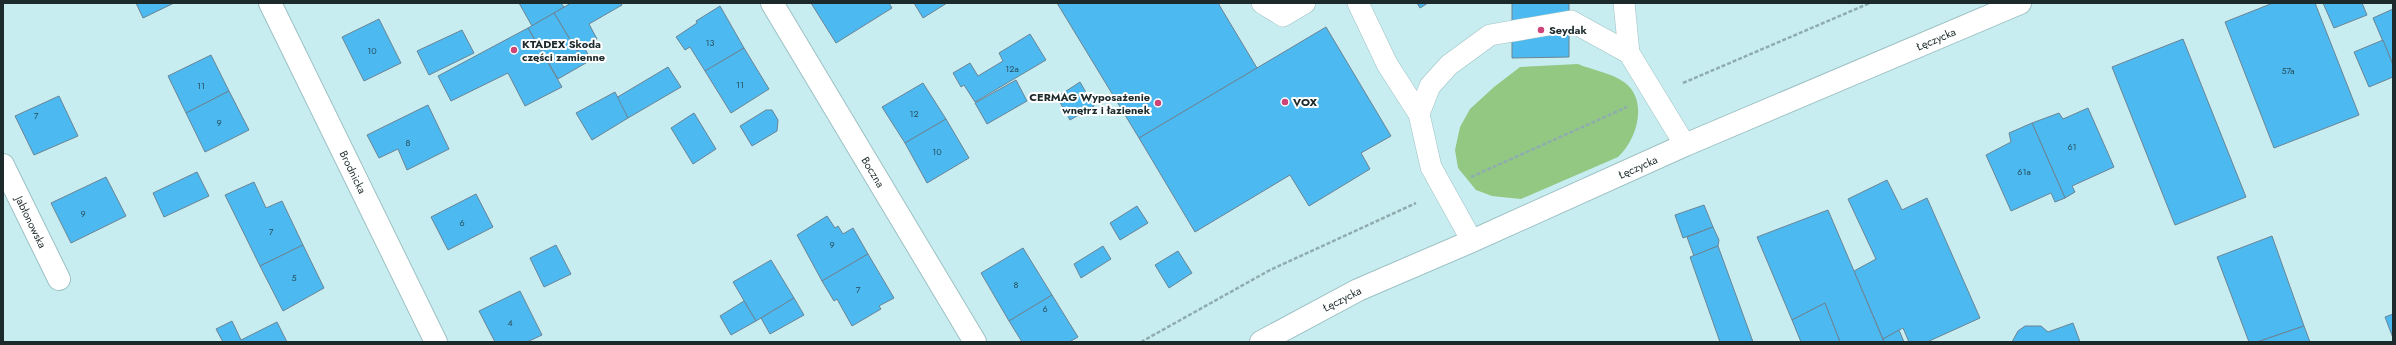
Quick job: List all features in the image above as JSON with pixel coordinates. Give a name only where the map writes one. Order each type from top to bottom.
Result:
[{"type":"street","name":"Brodnicka","points":[[270,3],[436,342]]},
{"type":"street","name":"Boczna","points":[[772,3],[975,342]]},
{"type":"street","name":"Łęczycka","points":[[1261,342],[1358,290],[1472,241],[1686,145],[2020,3]]},
{"type":"street","name":"Jabłonowska","points":[[3,165],[59,279]]},
{"type":"lane","points":[[1262,3],[1283,16],[1305,3]]},
{"type":"lane","points":[[1358,3],[1387,64],[1419,114],[1431,167],[1472,241]]},
{"type":"lane","points":[[1624,3],[1629,53],[1686,145]]},
{"type":"lane","points":[[1419,114],[1430,86],[1449,65],[1490,35],[1571,22],[1629,53]]},
{"type":"path","points":[[1140,342],[1270,270],[1654,95],[1870,3]]},
{"type":"green space","points":[[1578,64],[1614,76],[1624,82],[1632,90],[1638,109],[1638,120],[1635,131],[1625,150],[1618,157],[1521,199],[1492,196],[1476,190],[1458,168],[1455,150],[1460,127],[1470,109],[1494,87],[1520,67]]},
{"type":"building","points":[[136,3],[174,3],[143,18]]},
{"type":"building","points":[[519,3],[561,3],[564,7],[532,26]]},
{"type":"building","points":[[571,3],[621,3],[622,5],[589,24],[597,39],[577,51],[554,13]]},
{"type":"building","points":[[811,3],[889,3],[892,8],[836,43]]},
{"type":"building","points":[[914,3],[947,3],[923,18]]},
{"type":"building","name":"CERMAG Wyposażenie wnętrz i łazienek","points":[[1057,3],[1218,3],[1257,68],[1139,138]]},
{"type":"building","points":[[1417,3],[1428,3],[1420,8]]},
{"type":"building","name":"Seydak","points":[[1512,3],[1569,3],[1569,57],[1512,58]]},
{"type":"building","points":[[2273,3],[2315,3],[2359,115],[2274,148],[2225,22]]},
{"type":"building","points":[[2323,3],[2362,3],[2367,15],[2334,28]]},
{"type":"building","points":[[720,6],[744,48],[705,71],[690,47],[685,50],[676,37],[697,23],[696,21]]},
{"type":"building","points":[[2393,9],[2393,65],[2373,18]]},
{"type":"building","points":[[554,13],[577,51],[584,47],[591,60],[558,79],[528,28]]},
{"type":"building","points":[[379,19],[401,63],[364,81],[342,37]]},
{"type":"building","name":"VOX","points":[[1326,27],[1391,136],[1361,153],[1370,169],[1309,206],[1290,175],[1195,232],[1139,138]]},
{"type":"building","name":"KTADEX Skoda części zamienne","points":[[528,28],[562,87],[525,106],[508,73],[451,101],[438,76]]},
{"type":"building","points":[[462,30],[474,53],[429,75],[417,51]]},
{"type":"building","points":[[1030,34],[1046,60],[975,102],[964,85],[961,87],[953,73],[970,63],[978,76],[1003,61],[999,53]]},
{"type":"building","points":[[2183,39],[2246,197],[2175,225],[2112,67]]},
{"type":"building","points":[[2383,40],[2393,65],[2393,77],[2369,87],[2354,52]]},
{"type":"building","points":[[744,48],[769,89],[731,113],[705,71]]},
{"type":"building","points":[[211,55],[229,91],[186,113],[168,76]]},
{"type":"building","points":[[668,67],[681,87],[628,118],[616,98]]},
{"type":"building","points":[[1016,80],[1027,101],[987,124],[975,103]]},
{"type":"building","points":[[1080,82],[1094,106],[1070,120],[1057,97]]},
{"type":"building","points":[[923,83],[946,119],[905,143],[882,107]]},
{"type":"building","points":[[229,91],[249,130],[205,152],[186,113]]},
{"type":"building","points":[[615,92],[628,118],[592,140],[576,113]]},
{"type":"building","points":[[59,96],[78,136],[34,155],[15,116]]},
{"type":"building","points":[[428,105],[449,149],[407,170],[398,149],[379,158],[367,135]]},
{"type":"building","points":[[2088,108],[2114,167],[2072,186],[2075,192],[2065,198],[2032,123],[2059,113],[2063,119]]},
{"type":"building","points":[[766,110],[772,110],[778,120],[777,131],[752,146],[740,126]]},
{"type":"building","points":[[694,113],[716,149],[693,164],[671,128]]},
{"type":"building","points":[[946,119],[969,158],[927,183],[905,143]]},
{"type":"building","points":[[2032,123],[2065,198],[2055,202],[2051,193],[2011,211],[1986,155],[2011,142],[2009,133]]},
{"type":"building","points":[[197,172],[209,196],[164,217],[153,193]]},
{"type":"building","points":[[106,177],[126,216],[71,243],[51,203]]},
{"type":"building","points":[[1887,180],[1902,210],[1927,198],[1980,318],[1927,342],[1909,342],[1903,328],[1883,339],[1854,271],[1876,259],[1848,199]]},
{"type":"building","points":[[254,182],[266,208],[282,201],[303,245],[260,266],[225,195]]},
{"type":"building","points":[[476,194],[493,227],[448,250],[431,217]]},
{"type":"building","points":[[1704,205],[1713,227],[1683,238],[1675,215]]},
{"type":"building","points":[[1137,206],[1148,223],[1120,240],[1110,223]]},
{"type":"building","points":[[1828,210],[1884,342],[1840,342],[1825,303],[1792,320],[1757,237]]},
{"type":"building","points":[[827,216],[835,228],[838,226],[843,234],[853,228],[868,254],[822,281],[797,235]]},
{"type":"building","points":[[1713,227],[1719,240],[1718,246],[1694,256],[1687,237]]},
{"type":"building","points":[[2272,236],[2304,326],[2257,342],[2249,342],[2217,257]]},
{"type":"building","points":[[303,245],[324,288],[283,311],[260,266]]},
{"type":"building","points":[[556,245],[571,274],[544,287],[530,258]]},
{"type":"building","points":[[1103,246],[1111,259],[1081,278],[1074,264]]},
{"type":"building","points":[[1718,246],[1753,342],[1720,342],[1690,257]]},
{"type":"building","points":[[1023,248],[1052,295],[1009,321],[981,273]]},
{"type":"building","points":[[1178,251],[1192,273],[1169,288],[1155,265]]},
{"type":"building","points":[[868,254],[894,298],[879,306],[881,309],[852,326],[837,299],[834,301],[822,281]]},
{"type":"building","points":[[771,260],[794,298],[756,321],[733,282]]},
{"type":"building","points":[[520,291],[542,335],[527,342],[495,342],[479,311]]},
{"type":"building","points":[[1052,295],[1078,337],[1069,342],[1022,342],[1009,321]]},
{"type":"building","points":[[794,298],[804,315],[770,334],[761,318]]},
{"type":"building","points":[[744,301],[756,321],[731,335],[720,316]]},
{"type":"building","points":[[1825,303],[1840,342],[1801,342],[1792,320]]},
{"type":"building","points":[[2393,314],[2393,338],[2385,317]]},
{"type":"building","points":[[232,321],[241,340],[277,322],[287,342],[223,342],[216,329]]},
{"type":"building","points":[[2073,323],[2080,342],[2012,342],[2018,331],[2025,326],[2041,326],[2048,332]]},
{"type":"building","points":[[2304,326],[2310,342],[2257,342]]},
{"type":"building","points":[[1899,330],[1904,342],[1884,342],[1883,339]]},
{"type":"place","name":"Seydak","points":[[1541,30]]},
{"type":"place","name":"KTADEX Skoda części zamienne","points":[[514,50]]},
{"type":"place","name":"VOX","points":[[1285,102]]},
{"type":"place","name":"CERMAG Wyposażenie wnętrz i łazienek","points":[[1158,103]]}]
